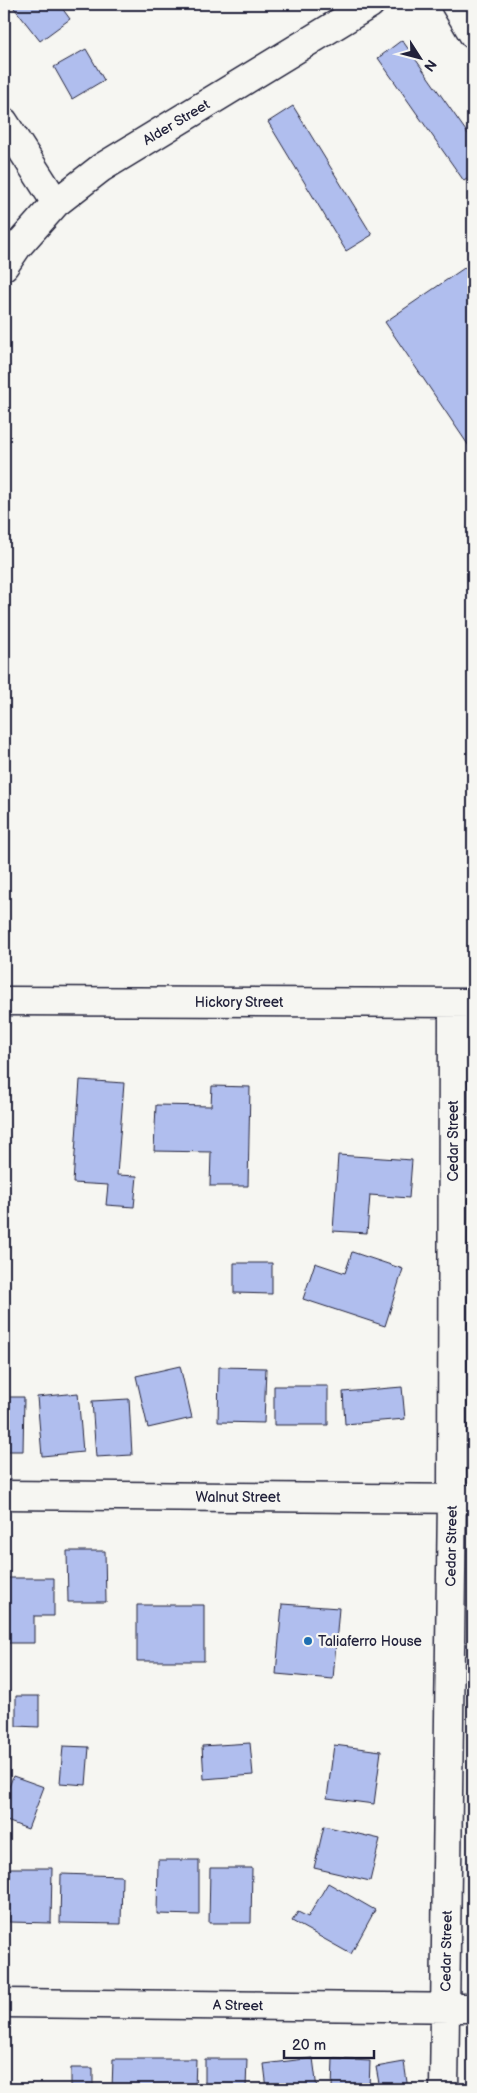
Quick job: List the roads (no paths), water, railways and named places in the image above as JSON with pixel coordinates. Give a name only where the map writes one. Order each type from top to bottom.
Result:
[{"type":"street","name":"Alder Street","points":[[4,266],[17,247],[56,203],[101,168],[370,4]]},
{"type":"street","points":[[454,4],[473,34]]},
{"type":"street","points":[[4,122],[56,203]]},
{"type":"street","name":"Hickory Street","points":[[4,1001],[463,1003]]},
{"type":"street","name":"Cedar Street","points":[[444,2089],[462,1499],[463,1003]]},
{"type":"street","name":"Walnut Street","points":[[4,1495],[462,1499]]},
{"type":"street","name":"A Street","points":[[4,2003],[473,2008]]},
{"type":"place","name":"Taliaferro House","points":[[308,1641]]}]
